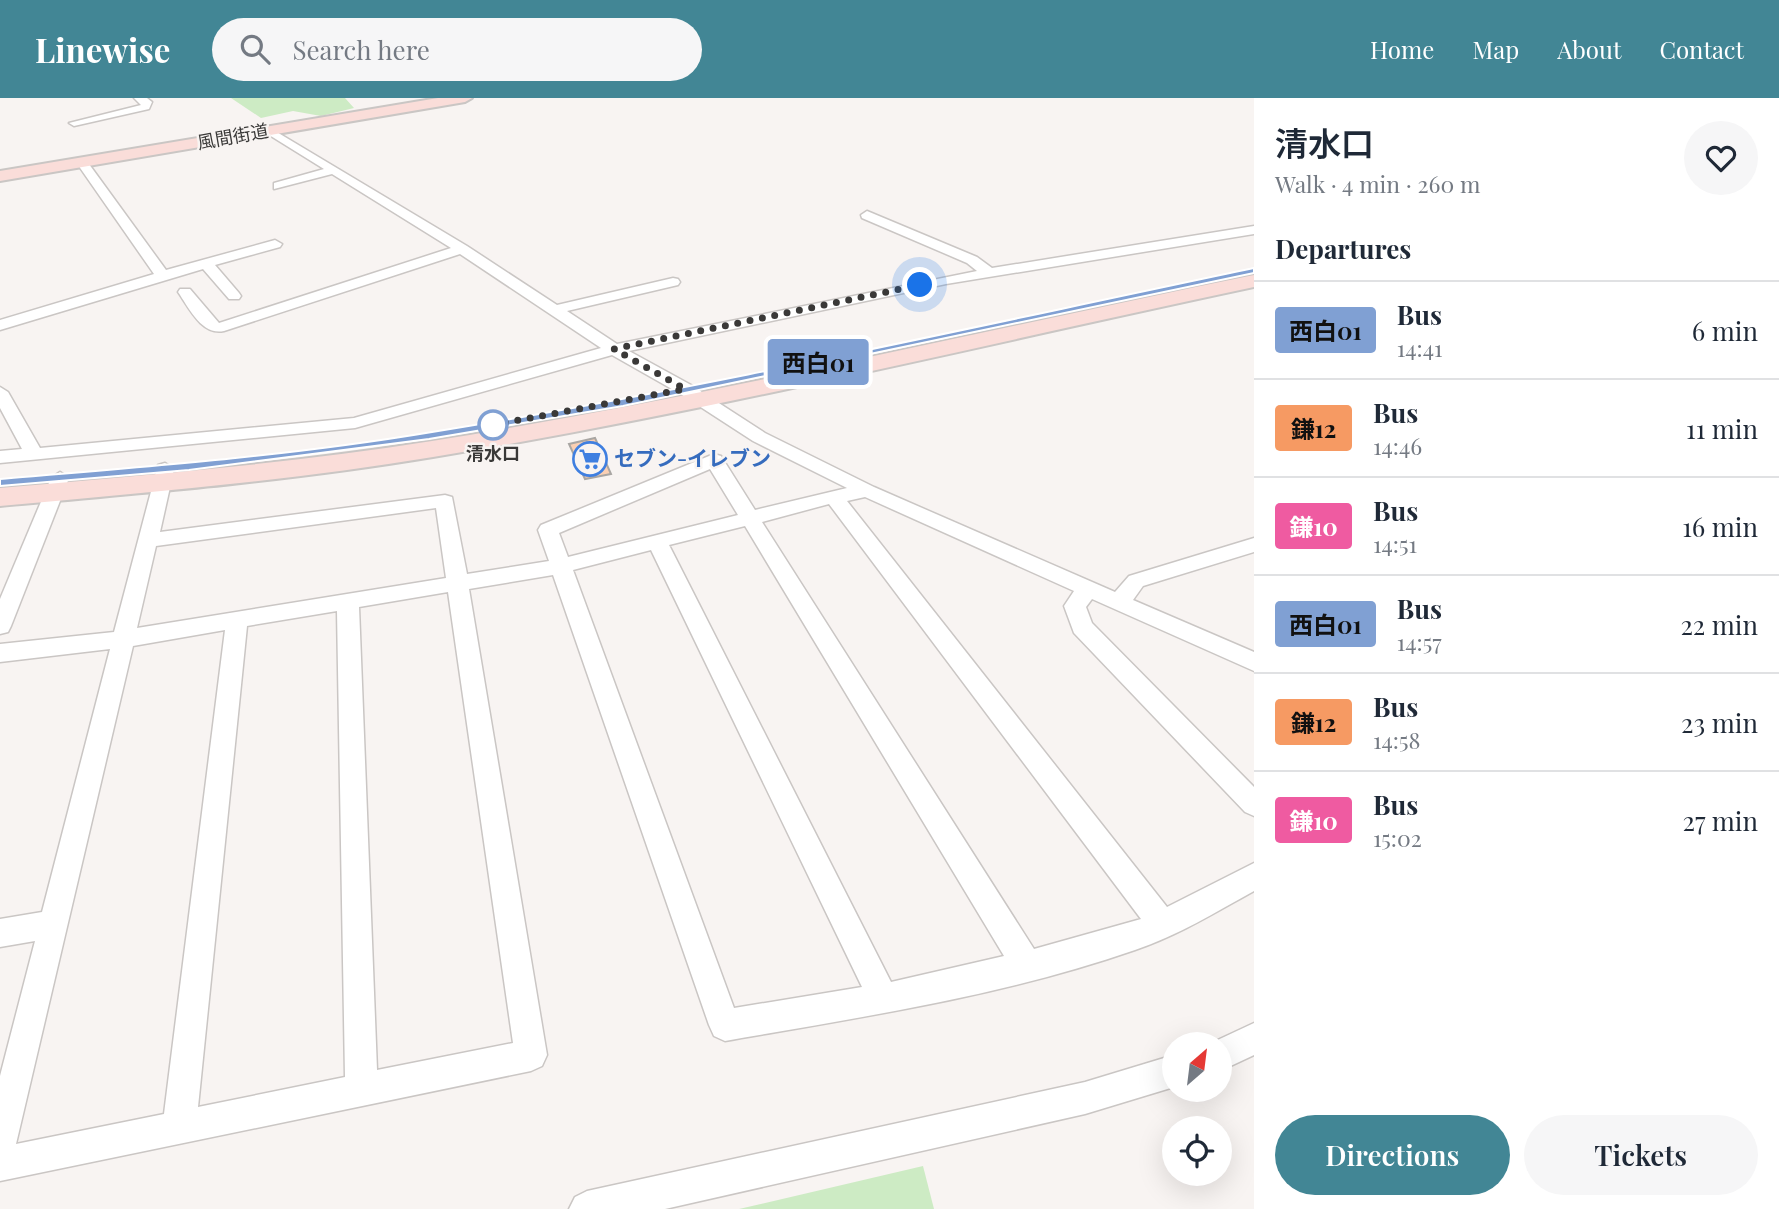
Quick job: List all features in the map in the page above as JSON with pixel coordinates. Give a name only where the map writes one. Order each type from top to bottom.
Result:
[{"type":"main road","name":"風間街道","points":[[0,176],[455,99]]},
{"type":"main road","points":[[0,496],[57,485],[430,449],[1254,271]]},
{"type":"main road","points":[[691,394],[1254,281]]},
{"type":"main road","points":[[0,483],[57,485]]},
{"type":"street","points":[[74,123],[145,107],[147,102],[139,98]]},
{"type":"street","points":[[270,131],[462,249],[614,349],[760,437],[867,491],[1254,662]]},
{"type":"street","points":[[82,162],[162,276]]},
{"type":"street","points":[[278,186],[333,170]]},
{"type":"street","points":[[867,215],[972,260],[989,273]]},
{"type":"street","points":[[0,457],[355,423],[614,349],[989,273],[1254,230]]},
{"type":"street","points":[[0,325],[275,244]]},
{"type":"street","points":[[185,292],[210,325],[219,328],[462,249]]},
{"type":"street","points":[[206,263],[234,296]]},
{"type":"street","points":[[554,310],[673,282]]},
{"type":"street","points":[[0,392],[34,454]]},
{"type":"street","points":[[1027,966],[714,460],[548,530],[724,1025],[883,998],[1027,966],[1135,936],[1254,876]]},
{"type":"street","points":[[0,1142],[163,476]]},
{"type":"street","points":[[0,626],[57,485]]},
{"type":"street","points":[[0,653],[123,639],[561,566],[867,491]]},
{"type":"street","points":[[834,497],[1162,924]]},
{"type":"street","points":[[0,1164],[531,1055],[445,501],[148,540]]},
{"type":"street","points":[[657,541],[883,998]]},
{"type":"street","points":[[1119,602],[1136,581],[1254,545]]},
{"type":"street","points":[[1088,589],[1075,606],[1082,627],[1254,803]]},
{"type":"street","points":[[348,602],[361,1090]]},
{"type":"street","points":[[179,1127],[237,621]]},
{"type":"street","points":[[0,933],[53,924]]},
{"type":"street","points":[[1232,1049],[1254,1039]]},
{"type":"street","points":[[587,1209],[1085,1098],[1162,1075]]},
{"type":"green space","points":[[231,98],[345,98],[354,108],[321,116],[293,111],[261,118]]},
{"type":"green space","points":[[923,1166],[934,1209],[739,1209]]},
{"type":"building","name":"セブン-イレブン","points":[[595,438],[611,474],[585,479],[569,444]]},
{"type":"bus line","name":"西白01","points":[[0,483],[189,467],[429,436],[623,403],[1254,271]]},
{"type":"place","name":"清水口","points":[[493,425]]},
{"type":"place","name":"セブン-イレブン","points":[[590,459]]},
{"type":"route","points":[[493,425],[623,403],[685,389],[614,349],[920,285]]}]
